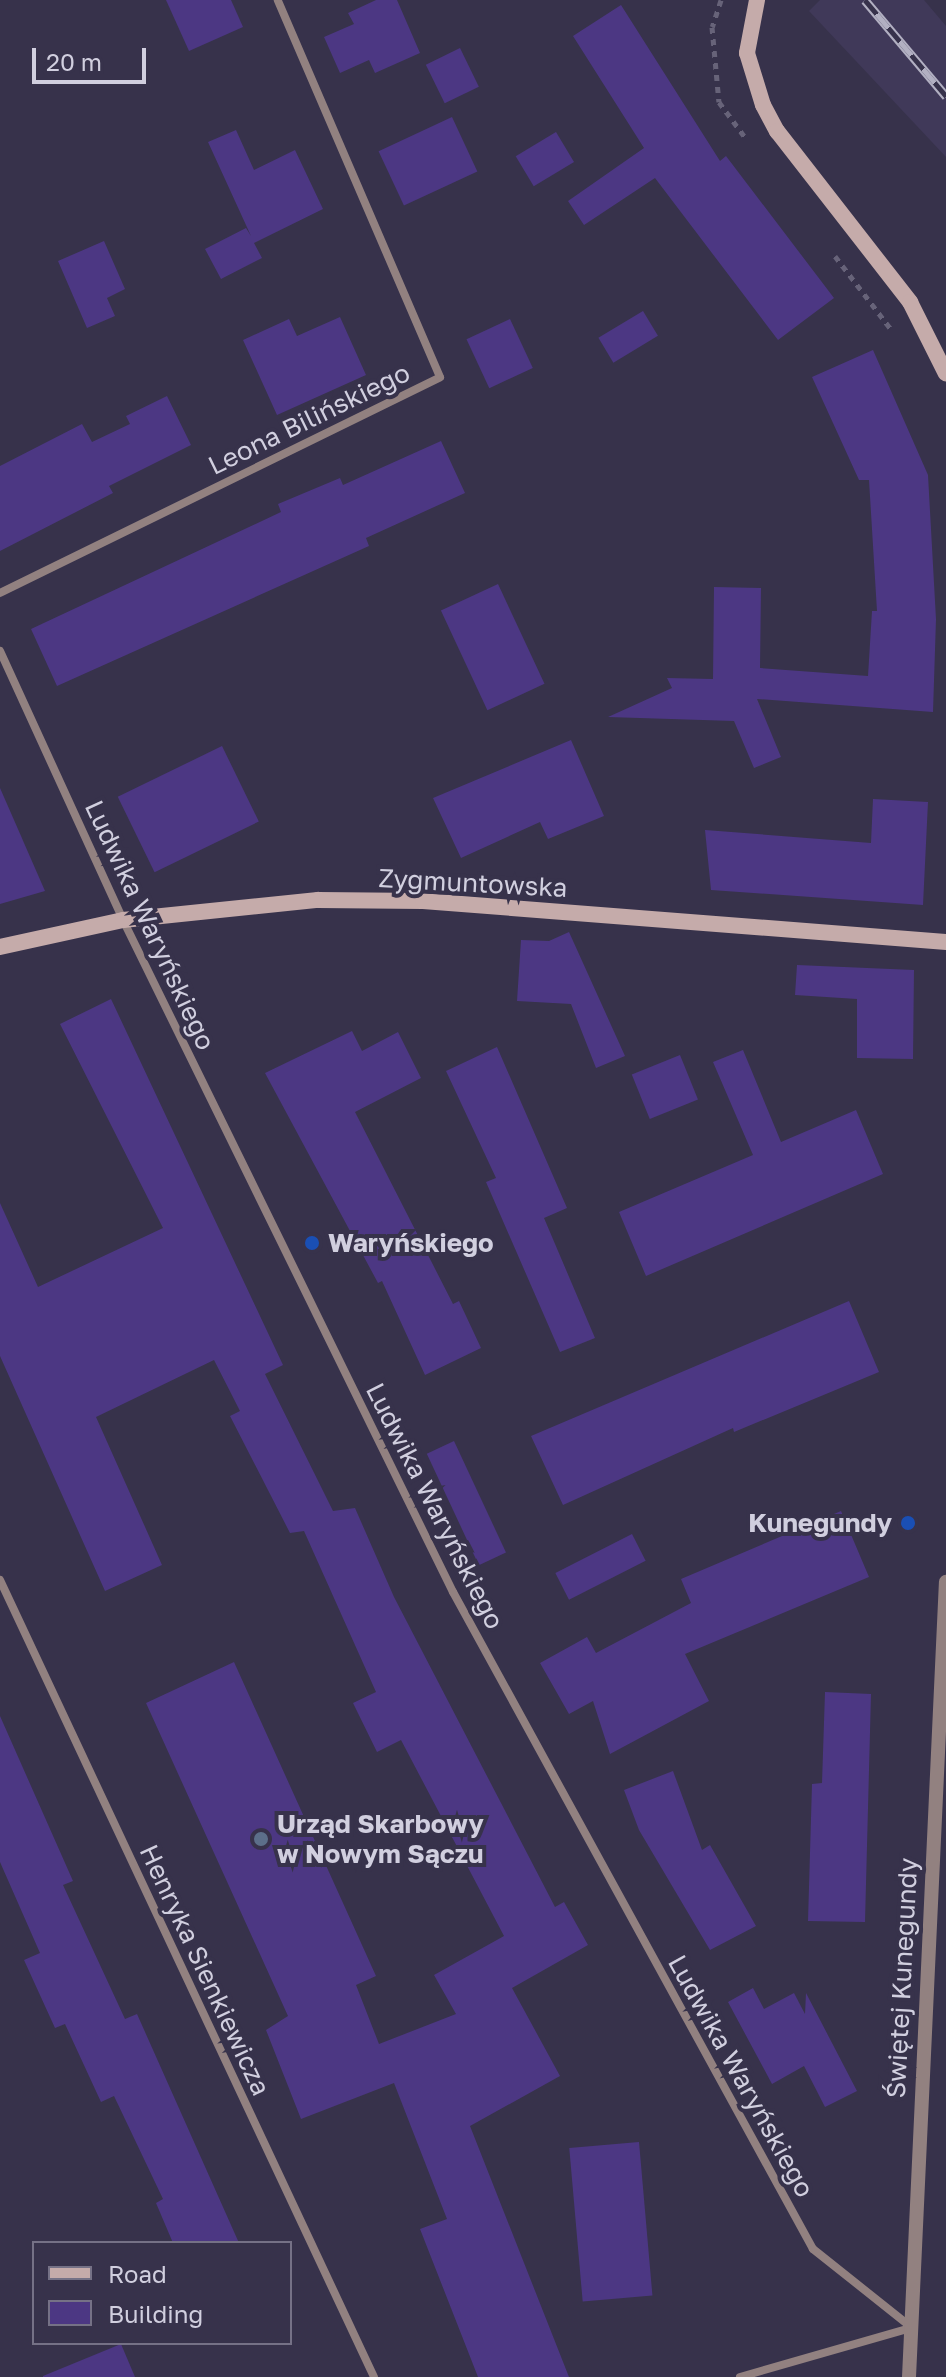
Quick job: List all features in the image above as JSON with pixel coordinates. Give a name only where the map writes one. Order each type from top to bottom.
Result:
[{"type":"main road","points":[[757,0],[747,53],[763,105],[777,131],[910,302],[946,374]]},
{"type":"main road","name":"Zygmuntowska","points":[[0,947],[123,920],[318,900],[423,901],[946,942]]},
{"type":"street","name":"Leona Bilińskiego","points":[[0,593],[440,377],[278,0]]},
{"type":"street","name":"Ludwika Waryńskiego","points":[[0,651],[123,920],[453,1592],[813,2249],[911,2328]]},
{"type":"street","name":"Henryka Sienkiewicza","points":[[0,1580],[374,2377]]},
{"type":"street","name":"Świętej Kunegundy","points":[[909,2377],[946,1582]]},
{"type":"street","points":[[740,2377],[911,2328]]},
{"type":"shaded area","points":[[820,0],[924,0],[946,26],[946,157],[809,11]]},
{"type":"building","points":[[166,0],[231,0],[243,27],[189,51]]},
{"type":"building","points":[[376,0],[397,0],[420,53],[375,73],[369,60],[340,73],[324,37],[354,24],[348,13]]},
{"type":"building","points":[[621,5],[720,161],[726,156],[834,298],[778,340],[655,178],[584,225],[568,201],[644,148],[573,36]]},
{"type":"building","points":[[460,48],[479,87],[445,103],[426,65]]},
{"type":"building","points":[[452,117],[477,171],[404,206],[379,151]]},
{"type":"building","points":[[236,130],[254,170],[295,150],[323,209],[254,243],[262,258],[221,279],[205,249],[246,228],[251,236],[208,142]]},
{"type":"building","points":[[556,132],[574,162],[534,186],[516,156]]},
{"type":"building","points":[[104,241],[125,289],[107,298],[115,316],[87,328],[58,261]]},
{"type":"building","points":[[643,311],[658,336],[613,363],[598,338]]},
{"type":"building","points":[[340,317],[366,375],[277,415],[243,340],[289,319],[297,336]]},
{"type":"building","points":[[510,319],[533,368],[489,388],[466,339]]},
{"type":"building","points":[[873,350],[928,475],[936,619],[933,712],[757,699],[781,757],[754,768],[734,721],[608,717],[672,688],[667,678],[713,679],[714,587],[761,588],[760,668],[868,676],[872,611],[877,611],[869,480],[859,480],[812,377]]},
{"type":"building","points":[[167,396],[191,445],[109,486],[113,493],[0,551],[0,466],[82,424],[92,442],[130,424],[126,416]]},
{"type":"building","points":[[441,441],[465,493],[366,538],[369,546],[57,686],[31,629],[281,512],[278,504],[340,478],[343,485]]},
{"type":"building","points":[[498,584],[544,684],[487,710],[441,611]]},
{"type":"building","points":[[571,740],[604,816],[548,839],[540,822],[461,858],[433,798]]},
{"type":"building","points":[[222,746],[259,821],[155,872],[118,797]]},
{"type":"building","points":[[0,788],[45,891],[0,904]]},
{"type":"building","points":[[873,799],[928,802],[923,905],[711,890],[705,830],[871,843]]},
{"type":"building","points":[[569,932],[625,1056],[596,1068],[571,1004],[517,1001],[521,940],[549,941]]},
{"type":"building","points":[[797,965],[914,970],[913,1059],[857,1058],[857,999],[795,995]]},
{"type":"building","points":[[111,999],[283,1365],[265,1374],[333,1511],[355,1508],[394,1597],[555,1907],[564,1902],[588,1945],[512,1988],[560,2076],[470,2126],[569,2377],[478,2377],[420,2229],[447,2219],[394,2083],[301,2119],[266,2030],[288,2016],[146,1703],[234,1662],[376,1976],[356,1985],[379,2044],[456,2014],[434,1975],[504,1936],[401,1740],[377,1752],[353,1703],[376,1692],[304,1531],[290,1533],[230,1416],[240,1411],[214,1360],[96,1417],[162,1565],[105,1591],[0,1356],[0,1203],[38,1287],[163,1228],[60,1024]]},
{"type":"building","points":[[352,1031],[362,1051],[398,1032],[421,1078],[355,1112],[453,1304],[459,1301],[481,1348],[425,1375],[382,1281],[378,1283],[265,1073]]},
{"type":"building","points":[[497,1047],[567,1208],[544,1218],[595,1338],[560,1352],[486,1182],[496,1178],[446,1071]]},
{"type":"building","points":[[743,1050],[781,1142],[856,1110],[883,1174],[646,1276],[619,1212],[753,1155],[713,1062]]},
{"type":"building","points":[[680,1055],[698,1100],[650,1119],[632,1074]]},
{"type":"building","points":[[849,1301],[879,1372],[734,1432],[733,1428],[563,1505],[531,1436]]},
{"type":"building","points":[[454,1441],[506,1552],[479,1565],[427,1454]]},
{"type":"building","points":[[841,1511],[869,1577],[685,1654],[709,1701],[610,1754],[593,1701],[569,1714],[540,1663],[587,1637],[596,1653],[691,1603],[681,1579]]},
{"type":"building","points":[[632,1534],[646,1561],[569,1600],[555,1573]]},
{"type":"building","points":[[825,1692],[871,1694],[865,1922],[808,1921],[812,1784],[822,1783]]},
{"type":"building","points":[[0,1716],[73,1881],[63,1885],[125,2019],[137,2014],[238,2241],[172,2241],[156,2203],[163,2199],[114,2096],[101,2102],[65,2024],[55,2028],[24,1960],[40,1953],[0,1862]]},
{"type":"building","points":[[673,1771],[702,1850],[710,1845],[756,1926],[710,1950],[639,1830],[624,1790]]},
{"type":"building","points":[[753,1988],[764,2009],[794,1993],[805,2014],[806,1993],[857,2091],[825,2107],[804,2066],[772,2084],[728,2002]]},
{"type":"building","points":[[639,2142],[652,2295],[583,2302],[569,2148]]},
{"type":"building","points":[[121,2345],[135,2377],[43,2377]]},
{"type":"railway","points":[[865,0],[946,96]]},
{"type":"place","name":"Waryńskiego","points":[[312,1243]]},
{"type":"place","name":"Kunegundy","points":[[908,1523]]},
{"type":"place","name":"Urząd Skarbowy w Nowym Sączu","points":[[261,1839]]}]
